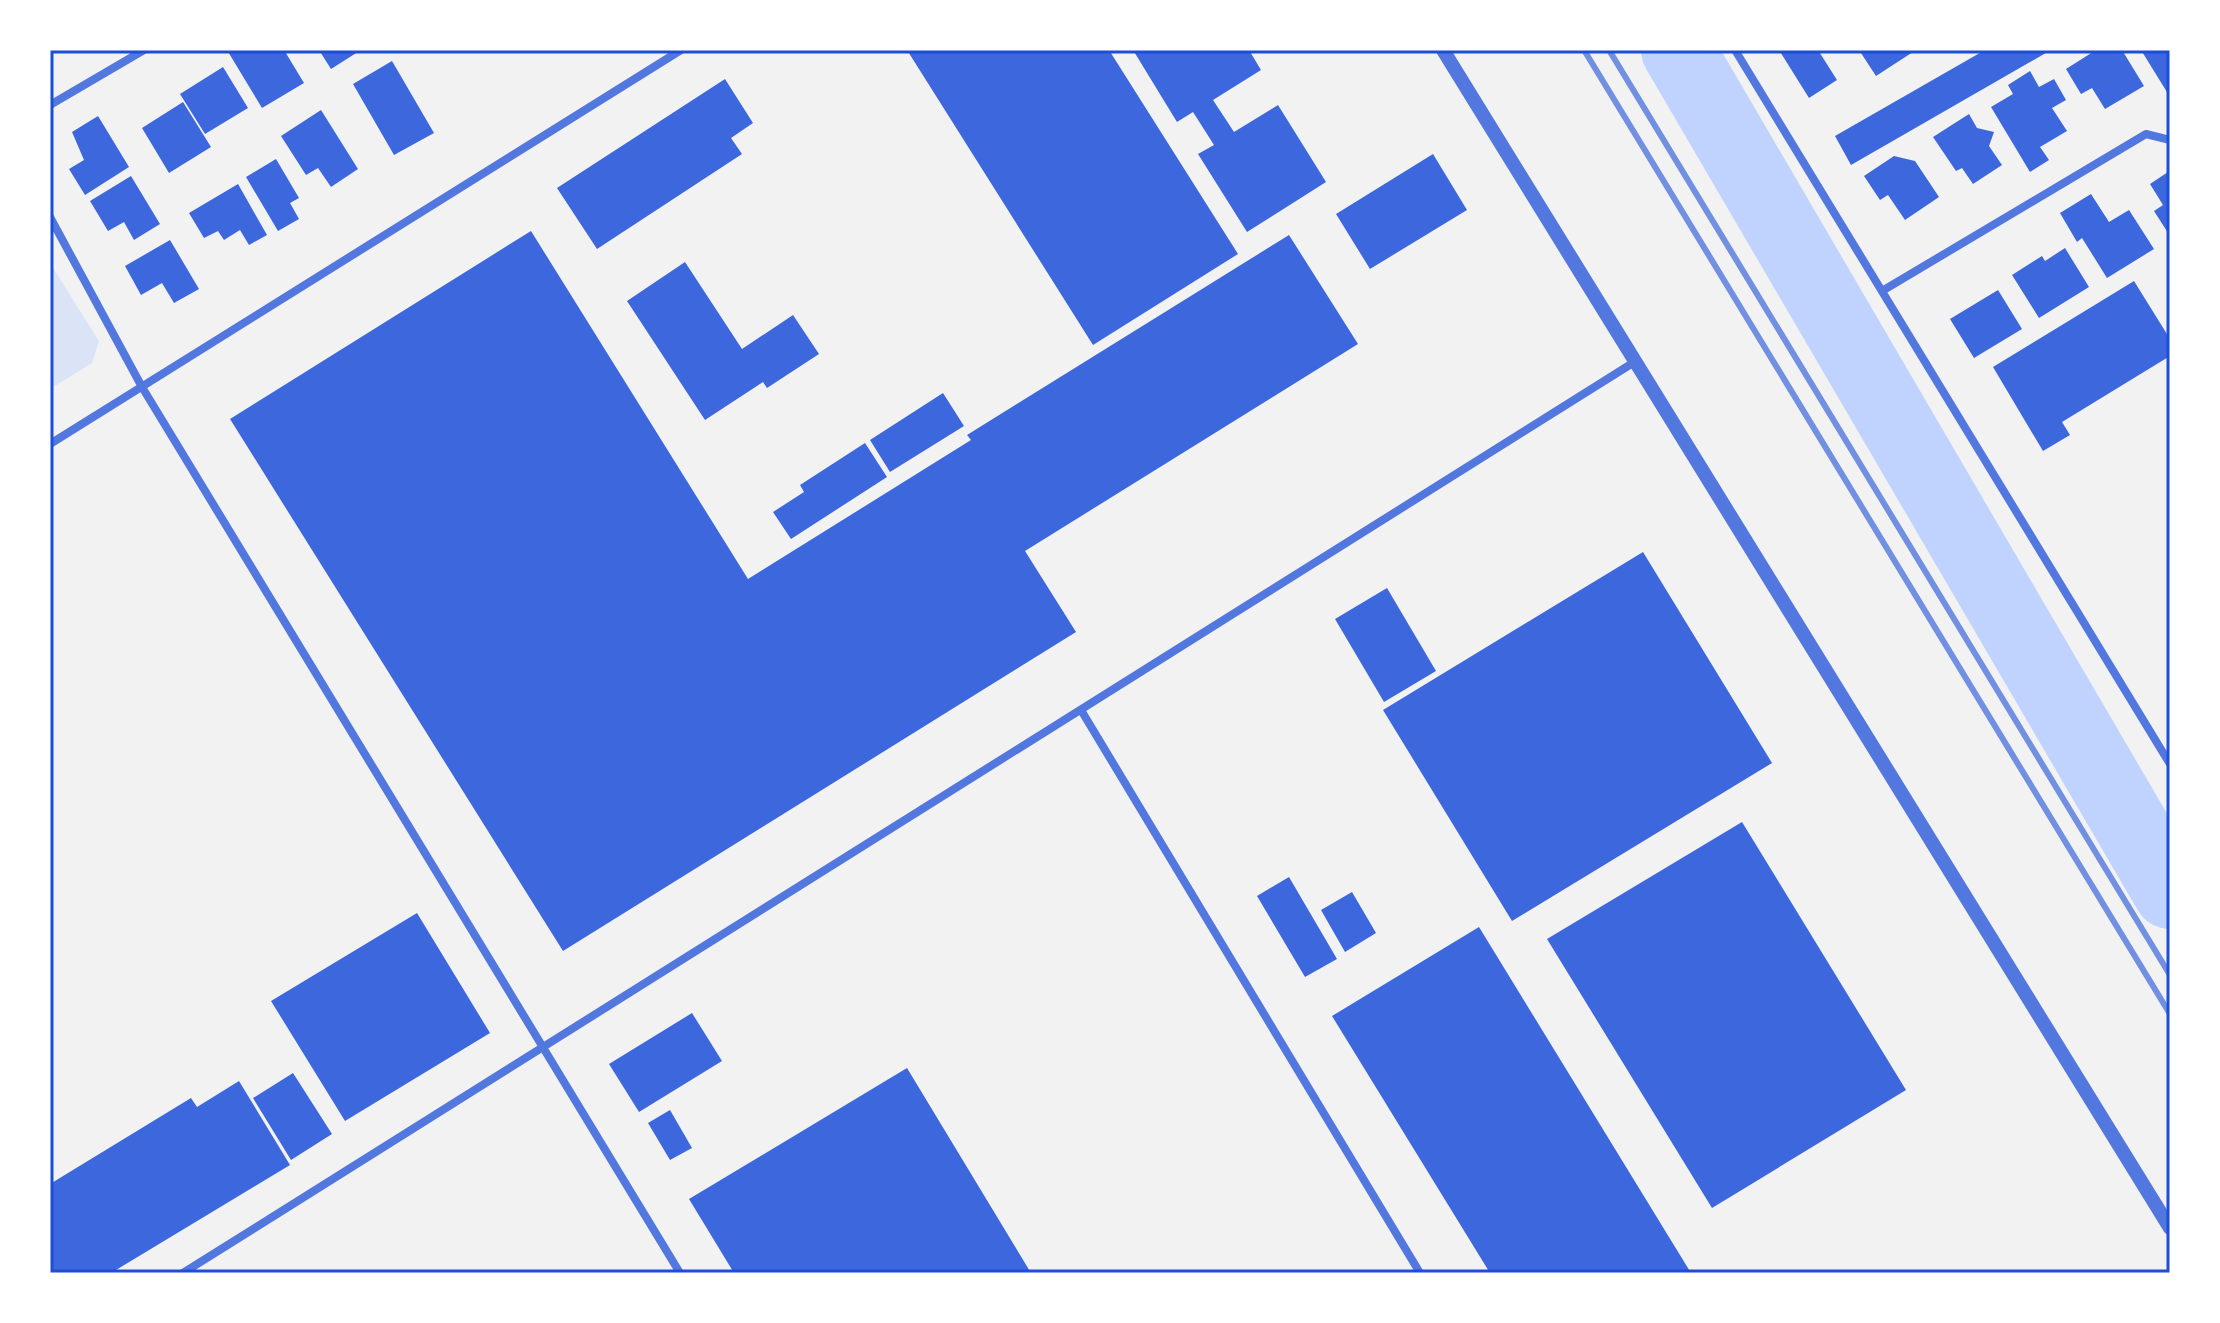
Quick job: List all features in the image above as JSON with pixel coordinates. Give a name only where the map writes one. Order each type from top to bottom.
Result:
[{"type":"street","points":[[50,105],[144,50]]},
{"type":"street","points":[[50,444],[681,50]]},
{"type":"street","points":[[1443,50],[2170,1228]]},
{"type":"street","points":[[1735,50],[2170,764]]},
{"type":"street","points":[[1882,291],[2146,134],[2170,140]]},
{"type":"street","points":[[50,217],[142,387],[680,1273]]},
{"type":"street","points":[[183,1273],[1636,361]]},
{"type":"street","points":[[1081,710],[1420,1273]]},
{"type":"shaded area","points":[[50,263],[99,341],[92,363],[50,389]]},
{"type":"building","points":[[227,50],[284,50],[304,83],[262,108]]},
{"type":"building","points":[[319,50],[361,50],[331,69]]},
{"type":"building","points":[[907,50],[1109,50],[1238,254],[1093,345]]},
{"type":"building","points":[[1133,50],[1249,50],[1261,70],[1213,100],[1234,132],[1278,105],[1326,182],[1247,232],[1198,154],[1214,145],[1193,112],[1177,122]]},
{"type":"building","points":[[1779,50],[1818,50],[1837,80],[1809,98]]},
{"type":"building","points":[[1859,50],[1916,50],[1876,76]]},
{"type":"building","points":[[1985,50],[2051,50],[1851,165],[1835,136]]},
{"type":"building","points":[[2096,50],[2122,50],[2144,86],[2105,109],[2092,88],[2081,94],[2066,69]]},
{"type":"building","points":[[2141,50],[2170,50],[2170,97]]},
{"type":"building","points":[[392,61],[434,133],[394,155],[353,84]]},
{"type":"building","points":[[223,67],[248,108],[205,134],[180,94]]},
{"type":"building","points":[[2030,71],[2039,87],[2054,79],[2066,100],[2052,108],[2067,131],[2040,147],[2049,160],[2030,172],[1991,107],[2013,94],[2008,85]]},
{"type":"building","points":[[725,79],[753,123],[731,138],[742,154],[597,249],[557,188]]},
{"type":"building","points":[[183,102],[211,147],[169,173],[142,128]]},
{"type":"building","points":[[321,110],[358,169],[331,187],[318,168],[306,175],[281,136]]},
{"type":"building","points":[[1969,114],[1977,128],[1994,132],[1989,146],[2002,165],[1973,184],[1962,168],[1956,171],[1933,137]]},
{"type":"building","points":[[98,116],[129,167],[85,195],[69,169],[84,160],[72,132]]},
{"type":"building","points":[[1433,154],[1467,210],[1370,269],[1336,214]]},
{"type":"building","points":[[1894,156],[1915,161],[1939,197],[1905,220],[1888,195],[1880,200],[1864,176]]},
{"type":"building","points":[[276,159],[299,198],[290,203],[299,219],[278,231],[246,177]]},
{"type":"building","points":[[2168,172],[2170,236],[2154,211],[2163,205],[2150,184]]},
{"type":"building","points":[[131,176],[160,224],[134,240],[124,222],[108,231],[90,201]]},
{"type":"building","points":[[238,184],[267,235],[249,245],[240,230],[224,240],[218,231],[204,238],[189,213]]},
{"type":"building","points":[[2091,194],[2109,222],[2129,210],[2154,249],[2107,278],[2082,238],[2077,242],[2060,213]]},
{"type":"building","points":[[531,231],[748,579],[971,440],[967,435],[1289,235],[1358,344],[1025,551],[1076,632],[563,951],[230,419]]},
{"type":"building","points":[[170,240],[199,289],[174,303],[162,283],[141,295],[125,266]]},
{"type":"building","points":[[2065,248],[2089,287],[2039,318],[2012,275],[2042,256],[2045,261]]},
{"type":"building","points":[[685,262],[742,349],[793,315],[819,354],[767,388],[763,382],[705,420],[627,301]]},
{"type":"building","points":[[2134,281],[2170,339],[2170,356],[2062,422],[2070,435],[2043,451],[1993,367]]},
{"type":"building","points":[[1998,290],[2022,329],[1974,358],[1950,319]]},
{"type":"building","points":[[943,393],[964,426],[890,472],[870,440]]},
{"type":"building","points":[[865,443],[887,477],[791,539],[773,512],[804,492],[800,485]]},
{"type":"building","points":[[1643,552],[1772,763],[1512,921],[1383,710]]},
{"type":"building","points":[[1387,588],[1436,671],[1384,702],[1335,619]]},
{"type":"building","points":[[1742,822],[1906,1090],[1712,1208],[1547,939]]},
{"type":"building","points":[[1289,877],[1337,959],[1305,977],[1257,896]]},
{"type":"building","points":[[1352,892],[1376,933],[1345,952],[1321,910]]},
{"type":"building","points":[[417,913],[490,1033],[345,1121],[271,1001]]},
{"type":"building","points":[[1479,927],[1691,1273],[1490,1273],[1332,1016]]},
{"type":"building","points":[[692,1013],[722,1061],[639,1112],[609,1064]]},
{"type":"building","points":[[907,1068],[1031,1273],[734,1273],[689,1199]]},
{"type":"building","points":[[293,1073],[332,1134],[291,1160],[253,1098]]},
{"type":"building","points":[[239,1081],[290,1165],[111,1273],[50,1273],[50,1184],[191,1098],[197,1107]]},
{"type":"building","points":[[670,1110],[692,1148],[670,1160],[648,1123]]},
{"type":"waterway","points":[[1678,50],[2170,892]]},
{"type":"railway","points":[[1584,50],[2170,1014]]},
{"type":"railway","points":[[1609,50],[2170,975]]}]
